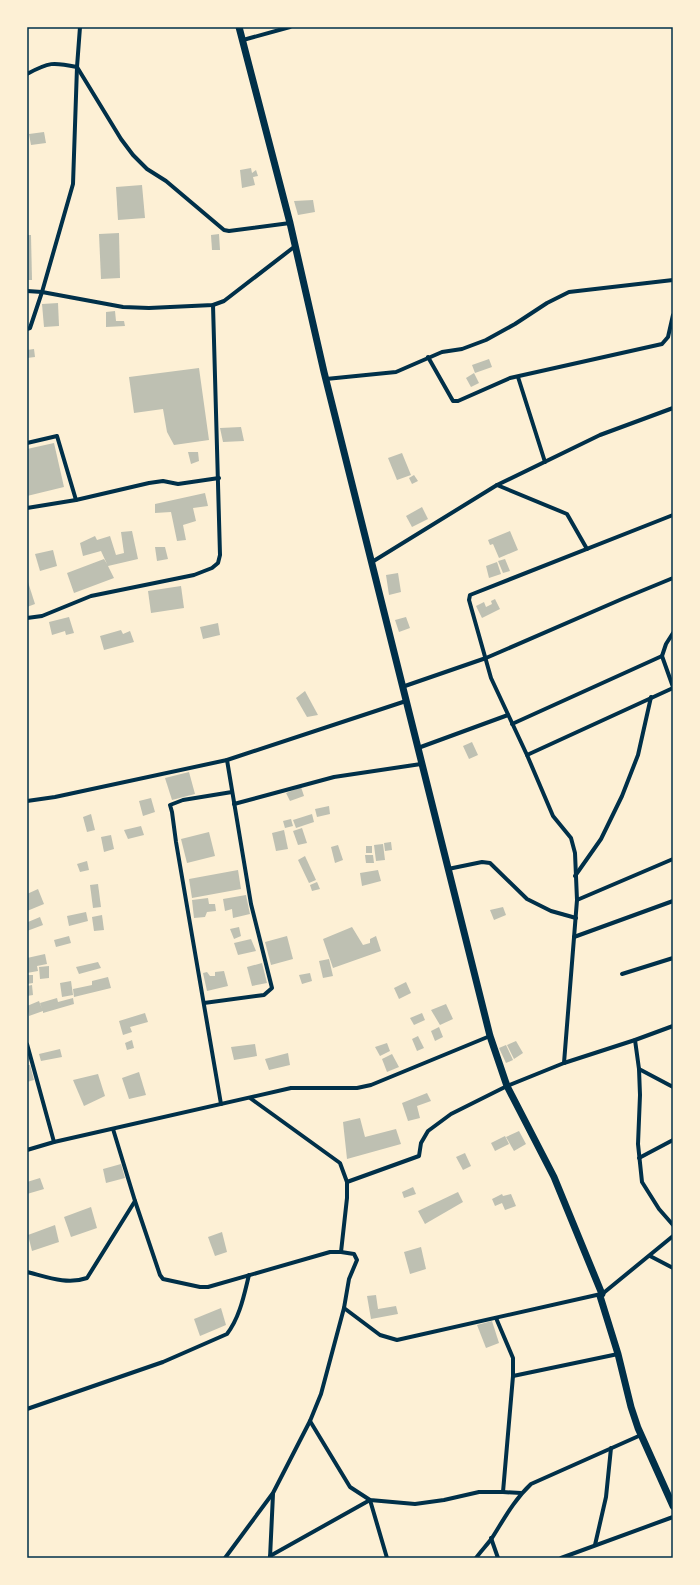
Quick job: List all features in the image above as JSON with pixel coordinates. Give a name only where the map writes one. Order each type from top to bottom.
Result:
[{"type":"street","points":[[27,329],[30,328],[42,292],[73,184],[77,67],[80,27]]},
{"type":"street","points":[[239,27],[290,223],[294,247],[325,375],[490,1036],[507,1086],[554,1176],[601,1295],[631,1407],[641,1435],[673,1506]]},
{"type":"street","points":[[242,40],[290,27]]},
{"type":"street","points":[[27,74],[44,65],[55,63],[77,67],[121,139],[133,155],[147,169],[166,181],[220,227],[229,231],[290,223]]},
{"type":"street","points":[[27,291],[42,292],[123,307],[149,308],[213,305],[224,301],[294,247]]},
{"type":"street","points":[[325,375],[396,372],[442,352],[462,349],[486,340],[515,324],[547,303],[569,292],[673,280]]},
{"type":"street","points":[[27,618],[42,616],[91,596],[194,574],[212,568],[218,563],[220,555],[219,478],[213,305]]},
{"type":"street","points":[[428,357],[453,401],[458,401],[502,381],[662,344],[668,337],[673,315]]},
{"type":"street","points":[[518,377],[545,462]]},
{"type":"street","points":[[372,562],[497,485],[600,435],[673,408]]},
{"type":"street","points":[[27,443],[57,436],[76,500]]},
{"type":"street","points":[[27,508],[76,500],[149,483],[163,481],[178,484],[219,478]]},
{"type":"street","points":[[497,485],[567,514],[587,549]]},
{"type":"street","points":[[564,1063],[577,900],[575,853],[571,838],[553,816],[527,755],[491,678],[469,604],[470,595],[673,515]]},
{"type":"street","points":[[402,688],[486,658],[622,598],[673,578]]},
{"type":"street","points":[[527,755],[673,687],[662,656],[666,644],[673,633]]},
{"type":"street","points":[[512,724],[662,656]]},
{"type":"street","points":[[575,876],[601,839],[622,796],[638,755],[651,697]]},
{"type":"street","points":[[27,802],[227,760],[406,702]]},
{"type":"street","points":[[417,748],[508,715]]},
{"type":"street","points":[[204,1003],[264,995],[272,988],[251,904],[227,760]]},
{"type":"street","points":[[234,804],[334,777],[421,764]]},
{"type":"street","points":[[221,1104],[170,805],[183,800],[232,792]]},
{"type":"street","points":[[577,900],[673,859]]},
{"type":"street","points":[[448,869],[482,862],[490,863],[527,899],[551,911],[576,918]]},
{"type":"street","points":[[574,937],[673,901]]},
{"type":"street","points":[[622,974],[673,958]]},
{"type":"street","points":[[346,1182],[419,1156],[421,1144],[428,1131],[451,1114],[507,1086],[564,1063],[673,1026]]},
{"type":"street","points":[[27,1150],[54,1142],[291,1088],[357,1088],[371,1085],[490,1036]]},
{"type":"street","points":[[635,1040],[639,1069],[639,1158],[642,1182],[659,1209],[673,1225]]},
{"type":"street","points":[[27,1044],[54,1142]]},
{"type":"street","points":[[639,1069],[673,1087]]},
{"type":"street","points":[[250,1098],[340,1163],[346,1182],[347,1198],[341,1252]]},
{"type":"street","points":[[113,1129],[135,1201],[160,1275],[163,1279],[200,1288],[330,1252],[354,1254],[357,1260],[349,1279],[344,1308],[321,1394],[310,1421],[273,1493],[225,1558]]},
{"type":"street","points":[[639,1158],[673,1140]]},
{"type":"street","points":[[27,1272],[62,1281],[78,1281],[87,1278],[135,1201]]},
{"type":"street","points":[[344,1308],[380,1335],[397,1340],[601,1295],[673,1236]]},
{"type":"street","points":[[650,1256],[673,1268]]},
{"type":"street","points":[[27,1409],[163,1362],[227,1334],[238,1315],[249,1275]]},
{"type":"street","points":[[496,1318],[513,1358],[514,1376],[503,1492]]},
{"type":"street","points":[[514,1376],[618,1354]]},
{"type":"street","points":[[310,1421],[350,1487],[370,1500],[415,1504],[444,1500],[479,1492],[521,1493]]},
{"type":"street","points":[[476,1558],[491,1538],[510,1506],[531,1484],[641,1435]]},
{"type":"street","points":[[595,1545],[606,1497],[611,1448]]},
{"type":"street","points":[[270,1557],[273,1493]]},
{"type":"street","points":[[270,1557],[370,1500]]},
{"type":"street","points":[[370,1500],[387,1558]]},
{"type":"street","points":[[561,1558],[673,1517]]},
{"type":"street","points":[[491,1538],[498,1558]]},
{"type":"building","points":[[44,132],[46,143],[31,145],[29,134]]},
{"type":"building","points":[[251,168],[252,173],[256,170],[258,176],[253,177],[255,185],[242,188],[240,170]]},
{"type":"building","points":[[142,185],[145,218],[118,220],[116,187]]},
{"type":"building","points":[[313,200],[315,212],[298,215],[294,201]]},
{"type":"building","points":[[119,233],[120,278],[101,279],[99,234]]},
{"type":"building","points":[[219,234],[220,250],[212,250],[211,235]]},
{"type":"building","points":[[27,235],[31,235],[32,280],[27,280]]},
{"type":"building","points":[[58,303],[59,326],[44,327],[42,304]]},
{"type":"building","points":[[115,311],[116,321],[124,321],[125,326],[106,327],[106,312]]},
{"type":"building","points":[[34,349],[35,357],[27,358],[27,350]]},
{"type":"building","points":[[489,359],[492,367],[475,373],[472,365]]},
{"type":"building","points":[[199,368],[209,440],[174,445],[167,432],[163,409],[134,413],[129,377]]},
{"type":"building","points":[[474,373],[479,383],[471,387],[466,378]]},
{"type":"building","points":[[241,427],[244,441],[223,442],[220,428]]},
{"type":"building","points":[[54,443],[64,487],[27,496],[27,449]]},
{"type":"building","points":[[188,452],[198,452],[199,461],[191,464]]},
{"type":"building","points":[[402,453],[411,475],[397,480],[388,458]]},
{"type":"building","points":[[414,475],[418,481],[412,484],[409,478]]},
{"type":"building","points":[[205,493],[208,506],[193,508],[196,521],[183,525],[186,540],[177,541],[171,512],[155,513],[155,504]]},
{"type":"building","points":[[422,507],[428,519],[412,527],[406,516]]},
{"type":"building","points":[[132,531],[138,559],[108,566],[114,578],[74,593],[67,573],[104,559],[107,564],[101,551],[83,556],[80,543],[95,536],[97,540],[110,536],[116,555],[124,553],[121,532]]},
{"type":"building","points":[[510,531],[518,550],[499,558],[493,544],[490,545],[488,540]]},
{"type":"building","points":[[155,547],[165,547],[168,559],[157,561]]},
{"type":"building","points":[[53,550],[57,566],[40,571],[35,554]]},
{"type":"building","points":[[505,559],[510,571],[503,573],[498,561]]},
{"type":"building","points":[[497,562],[501,574],[489,578],[486,566]]},
{"type":"building","points":[[398,573],[401,592],[389,595],[386,575]]},
{"type":"building","points":[[27,579],[35,604],[27,607]]},
{"type":"building","points":[[181,586],[184,608],[151,613],[148,591]]},
{"type":"building","points":[[495,599],[500,609],[482,618],[476,606],[484,602],[486,607],[492,604],[491,601]]},
{"type":"building","points":[[69,617],[74,633],[66,635],[65,631],[52,635],[49,622]]},
{"type":"building","points":[[406,617],[410,628],[399,632],[395,620]]},
{"type":"building","points":[[218,623],[220,635],[203,639],[200,627]]},
{"type":"building","points":[[121,630],[123,634],[130,631],[134,642],[104,650],[100,636]]},
{"type":"building","points":[[305,691],[318,715],[307,717],[296,698]]},
{"type":"building","points":[[472,742],[478,755],[469,759],[463,746]]},
{"type":"building","points":[[189,772],[195,794],[172,800],[165,778]]},
{"type":"building","points":[[301,787],[304,796],[290,801],[286,793]]},
{"type":"building","points":[[151,798],[155,812],[143,816],[139,801]]},
{"type":"building","points":[[329,806],[330,814],[317,817],[315,809]]},
{"type":"building","points":[[91,814],[95,830],[87,832],[83,817]]},
{"type":"building","points":[[312,814],[314,822],[296,828],[293,820]]},
{"type":"building","points":[[291,819],[293,826],[285,828],[283,821]]},
{"type":"building","points":[[141,826],[144,835],[128,839],[124,830]]},
{"type":"building","points":[[302,828],[307,843],[298,845],[293,831]]},
{"type":"building","points":[[284,830],[288,849],[276,851],[272,833]]},
{"type":"building","points":[[209,832],[215,856],[187,863],[181,839]]},
{"type":"building","points":[[111,835],[114,849],[104,852],[101,837]]},
{"type":"building","points":[[391,842],[392,850],[385,851],[384,843]]},
{"type":"building","points":[[383,844],[385,860],[376,861],[374,845]]},
{"type":"building","points":[[338,845],[343,860],[335,863],[331,847]]},
{"type":"building","points":[[366,846],[372,846],[372,853],[366,853]]},
{"type":"building","points":[[365,855],[373,855],[374,863],[366,863]]},
{"type":"building","points":[[305,856],[316,880],[309,883],[298,860]]},
{"type":"building","points":[[87,861],[89,870],[80,872],[77,864]]},
{"type":"building","points":[[238,870],[241,889],[192,898],[189,879]]},
{"type":"building","points":[[378,870],[381,881],[362,886],[360,873]]},
{"type":"building","points":[[317,882],[320,889],[312,891],[310,885]]},
{"type":"building","points":[[98,884],[101,907],[93,908],[90,885]]},
{"type":"building","points":[[38,889],[44,904],[27,911],[27,894]]},
{"type":"building","points":[[246,895],[250,914],[233,918],[232,909],[225,911],[223,899]]},
{"type":"building","points":[[208,898],[209,904],[215,904],[216,911],[207,912],[205,917],[194,918],[192,900]]},
{"type":"building","points":[[503,907],[506,915],[494,920],[490,910]]},
{"type":"building","points":[[86,912],[88,921],[69,926],[67,916]]},
{"type":"building","points":[[102,915],[104,930],[94,931],[92,917]]},
{"type":"building","points":[[40,917],[43,925],[27,931],[27,919],[28,922]]},
{"type":"building","points":[[239,927],[241,936],[234,939],[230,929]]},
{"type":"building","points":[[352,927],[363,945],[370,943],[370,939],[376,936],[381,951],[333,968],[323,939]]},
{"type":"building","points":[[69,936],[71,943],[56,947],[54,940]]},
{"type":"building","points":[[287,936],[293,959],[271,965],[265,942]]},
{"type":"building","points":[[251,939],[256,951],[238,955],[234,943]]},
{"type":"building","points":[[45,954],[47,964],[37,966],[38,971],[27,973],[27,958]]},
{"type":"building","points":[[329,959],[333,976],[323,978],[319,961]]},
{"type":"building","points":[[98,962],[101,968],[79,974],[76,967]]},
{"type":"building","points":[[262,963],[267,983],[252,986],[247,967]]},
{"type":"building","points":[[49,966],[49,978],[40,979],[39,967]]},
{"type":"building","points":[[224,971],[228,986],[207,991],[203,973],[207,972],[210,976],[215,976],[215,972]]},
{"type":"building","points":[[310,973],[312,981],[302,984],[299,975]]},
{"type":"building","points":[[27,975],[33,975],[33,983],[27,984]]},
{"type":"building","points":[[108,977],[111,988],[74,997],[73,989],[92,985],[92,981]]},
{"type":"building","points":[[71,981],[73,995],[62,997],[60,983]]},
{"type":"building","points":[[406,982],[411,993],[399,999],[394,988]]},
{"type":"building","points":[[32,985],[33,995],[27,996],[27,986]]},
{"type":"building","points":[[57,998],[58,1002],[73,998],[74,1004],[43,1013],[43,1011],[29,1016],[27,1006],[39,1001],[42,1009],[40,1003]]},
{"type":"building","points":[[446,1004],[453,1019],[440,1025],[431,1010]]},
{"type":"building","points":[[145,1013],[148,1022],[130,1027],[132,1032],[123,1035],[119,1021]]},
{"type":"building","points":[[422,1013],[425,1020],[414,1025],[410,1018]]},
{"type":"building","points":[[439,1027],[443,1037],[435,1041],[431,1031]]},
{"type":"building","points":[[418,1036],[424,1048],[417,1051],[412,1039]]},
{"type":"building","points":[[132,1040],[134,1048],[127,1050],[125,1043]]},
{"type":"building","points":[[516,1041],[523,1053],[514,1059],[507,1045]]},
{"type":"building","points":[[387,1043],[390,1051],[380,1056],[375,1047]]},
{"type":"building","points":[[255,1044],[257,1056],[234,1060],[231,1047]]},
{"type":"building","points":[[506,1045],[513,1060],[506,1063],[499,1048]]},
{"type":"building","points":[[60,1049],[62,1057],[41,1061],[39,1054]]},
{"type":"building","points":[[288,1053],[290,1065],[269,1070],[265,1059]]},
{"type":"building","points":[[392,1054],[399,1067],[387,1072],[382,1059]]},
{"type":"building","points":[[27,1065],[30,1065],[34,1080],[27,1082]]},
{"type":"building","points":[[139,1072],[146,1095],[129,1099],[122,1078]]},
{"type":"building","points":[[98,1074],[105,1096],[84,1106],[73,1080]]},
{"type":"building","points":[[427,1093],[431,1101],[417,1106],[420,1118],[408,1121],[402,1103]]},
{"type":"building","points":[[360,1118],[365,1137],[396,1129],[401,1144],[347,1159],[343,1122]]},
{"type":"building","points":[[519,1131],[526,1144],[514,1151],[506,1137]]},
{"type":"building","points":[[505,1136],[509,1144],[495,1151],[491,1143]]},
{"type":"building","points":[[465,1153],[471,1166],[463,1170],[456,1157]]},
{"type":"building","points":[[121,1164],[125,1178],[106,1183],[103,1169]]},
{"type":"building","points":[[40,1178],[44,1189],[27,1194],[27,1182]]},
{"type":"building","points":[[413,1187],[416,1194],[404,1198],[402,1192]]},
{"type":"building","points":[[458,1192],[463,1202],[425,1224],[418,1211]]},
{"type":"building","points":[[502,1194],[503,1196],[511,1194],[516,1206],[505,1210],[502,1203],[495,1206],[492,1199]]},
{"type":"building","points":[[91,1207],[97,1228],[71,1237],[64,1217]]},
{"type":"building","points":[[55,1225],[59,1242],[32,1251],[28,1235]]},
{"type":"building","points":[[222,1232],[227,1252],[215,1256],[208,1237]]},
{"type":"building","points":[[421,1247],[426,1269],[410,1274],[404,1252]]},
{"type":"building","points":[[376,1295],[378,1309],[396,1306],[398,1314],[371,1319],[367,1296]]},
{"type":"building","points":[[221,1308],[226,1325],[200,1336],[194,1319]]},
{"type":"building","points":[[492,1321],[499,1343],[486,1348],[477,1325]]}]
